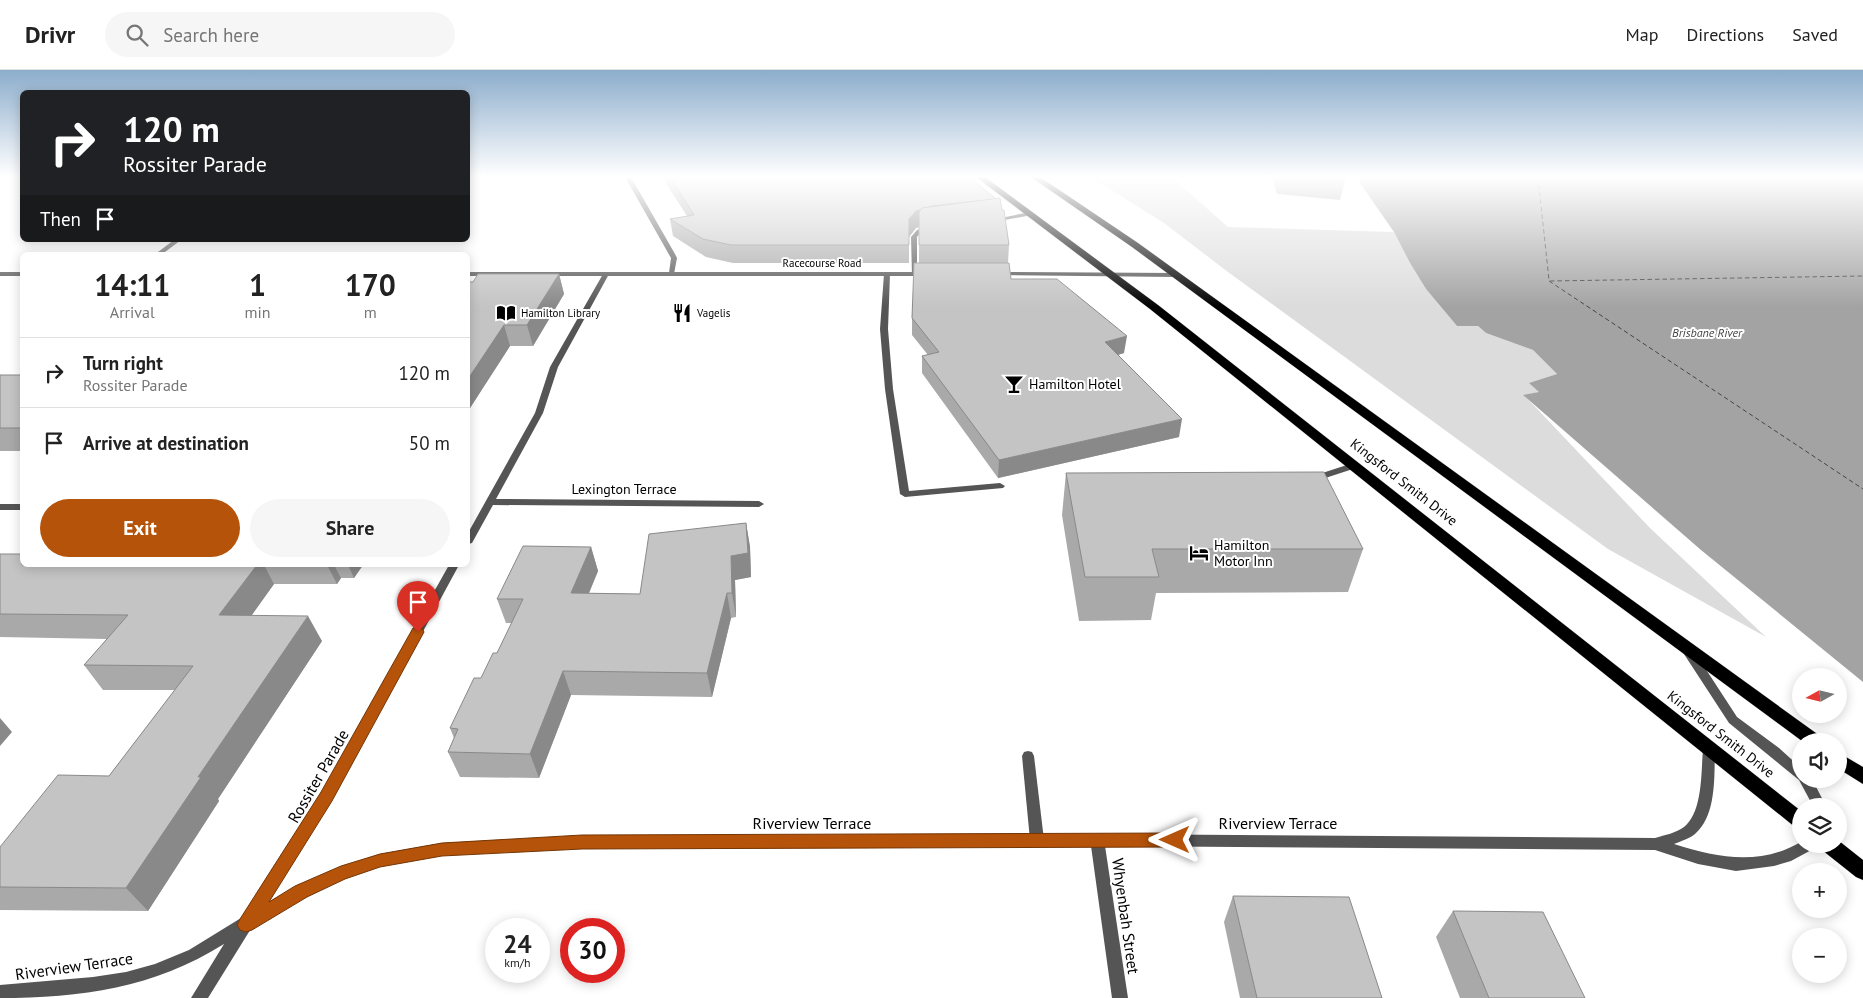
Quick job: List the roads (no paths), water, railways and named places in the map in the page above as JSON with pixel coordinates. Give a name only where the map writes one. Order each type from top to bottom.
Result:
[{"type":"highway","name":"Kingsford Smith Drive","points":[[1038,220],[1111,275],[1792,814]]},
{"type":"highway","points":[[1098,220],[1176,275],[1803,733]]},
{"type":"highway","points":[[1847,766],[1863,777]]},
{"type":"highway","points":[[1840,853],[1863,871]]},
{"type":"street","points":[[653,220],[674,258],[672,273]]},
{"type":"street","points":[[984,222],[994,220]]},
{"type":"street","points":[[914,274],[915,235],[923,229],[936,226]]},
{"type":"street","points":[[161,252],[175,242]]},
{"type":"street","points":[[0,274],[20,274]]},
{"type":"street","name":"Racecourse Road","points":[[470,274],[934,274]]},
{"type":"street","points":[[470,536],[539,413],[554,367],[606,274]]},
{"type":"street","points":[[887,274],[884,330],[889,389],[905,494],[1000,486]]},
{"type":"street","points":[[993,274],[1176,275]]},
{"type":"street","points":[[1303,481],[1353,466]]},
{"type":"street","name":"Lexington Terrace","points":[[489,502],[760,504]]},
{"type":"street","points":[[0,507],[20,507]]},
{"type":"street","name":"Rossiter Parade","points":[[200,998],[326,797],[453,567]]},
{"type":"street","points":[[1686,648],[1733,720],[1792,767]]},
{"type":"street","name":"Riverview Terrace","points":[[1655,844],[1683,834],[1691,829],[1698,820],[1702,811],[1709,749]]},
{"type":"street","points":[[1028,756],[1037,840]]},
{"type":"street","name":"Riverview Terrace","points":[[0,993],[93,984],[139,976],[194,955],[301,892],[341,873],[380,860],[442,849],[582,842],[1037,840],[1655,844],[1698,858],[1736,865],[1774,860],[1794,853]]},
{"type":"street","name":"Whyenbah Street","points":[[1098,840],[1120,998]]},
{"type":"water","name":"Brisbane River","points":[[1386,220],[1863,220],[1863,682],[1701,550],[1523,395],[1539,392],[1529,383],[1557,374],[1533,350],[1486,333],[1478,326],[1457,326],[1426,289]]},
{"type":"place","name":"Hamilton Library","points":[[506,313]]},
{"type":"place","name":"Vagelis","points":[[682,313]]},
{"type":"place","name":"Hamilton Hotel","points":[[1014,384]]},
{"type":"place","name":"Hamilton Motor Inn","points":[[1199,553]]}]
